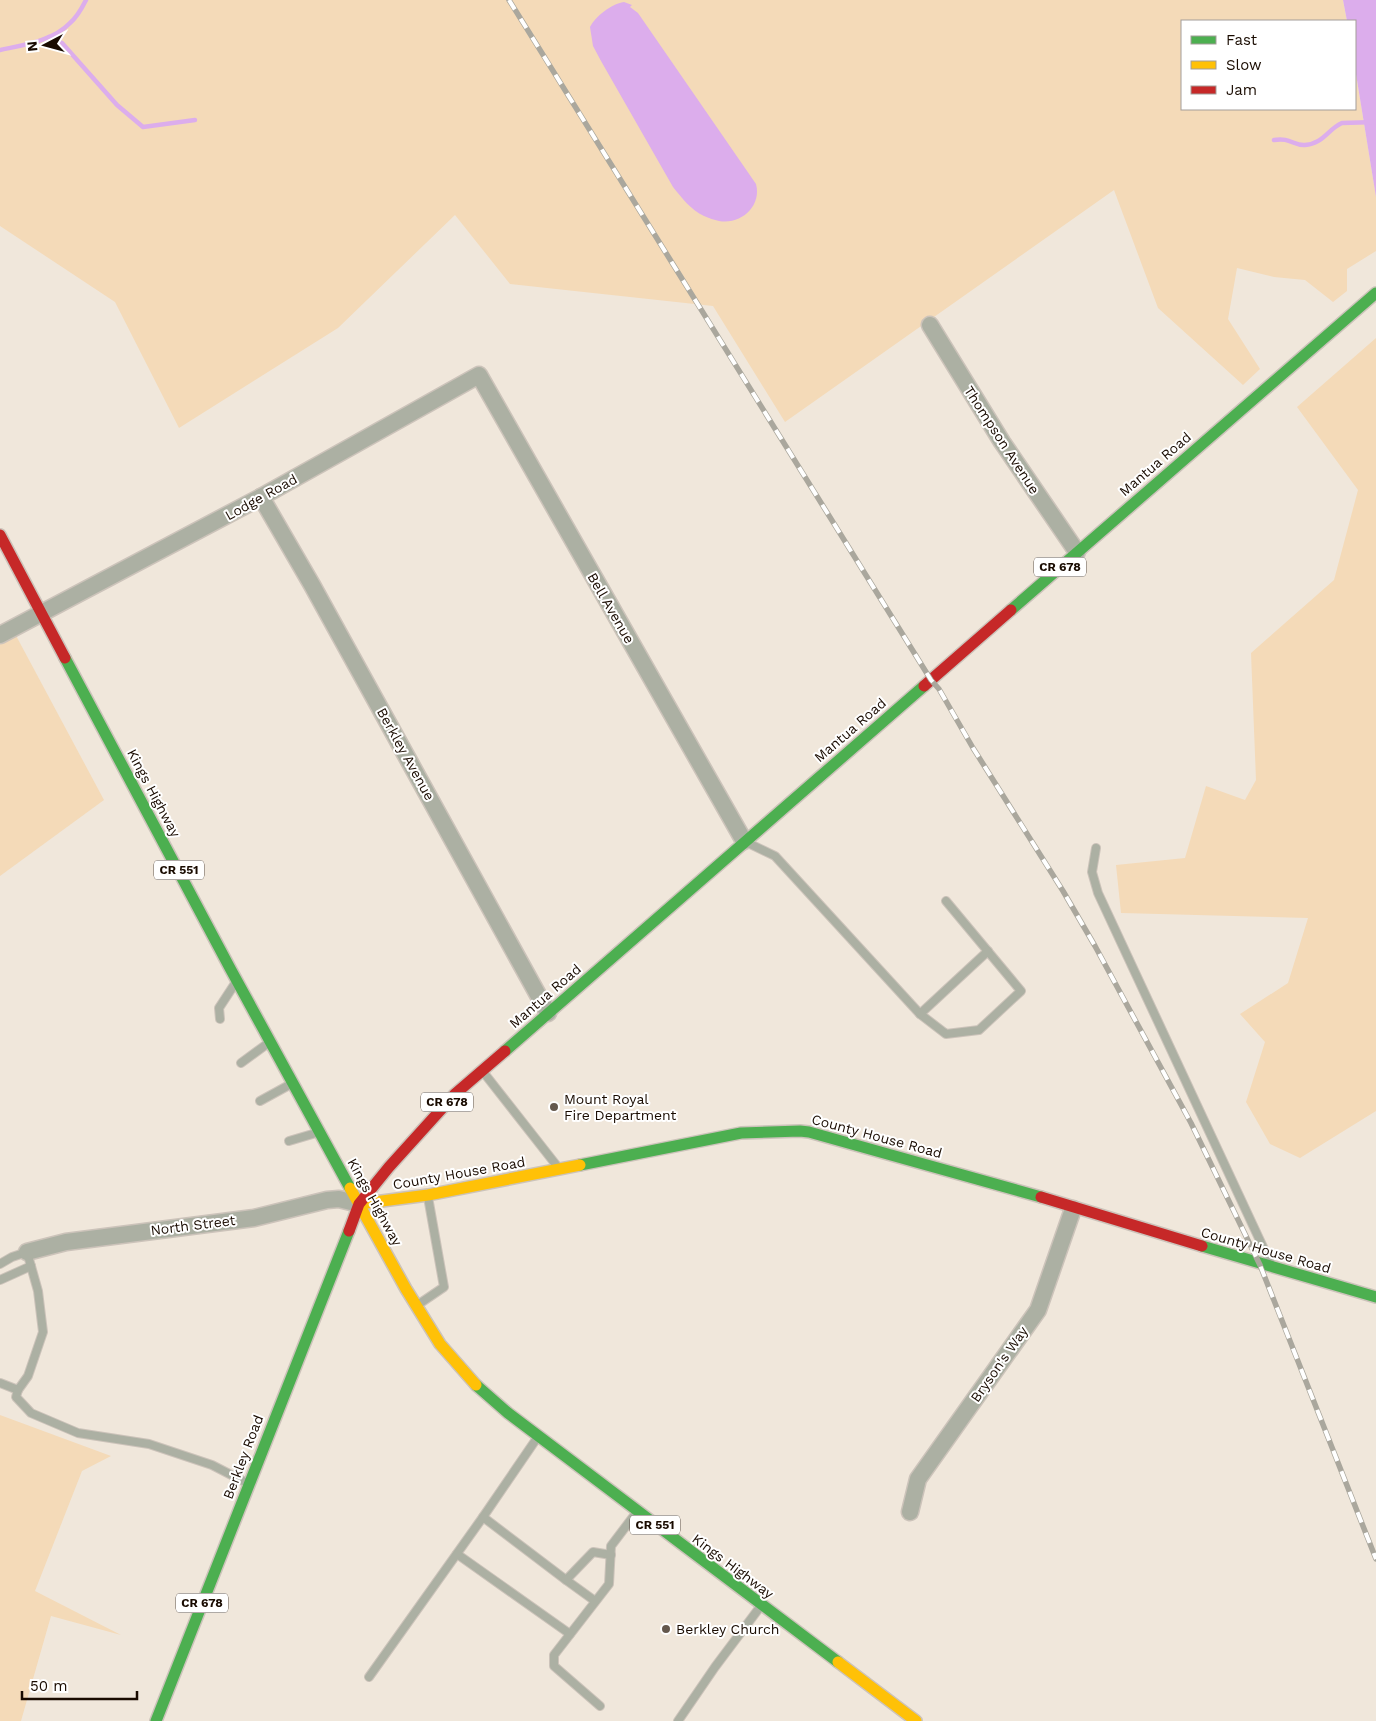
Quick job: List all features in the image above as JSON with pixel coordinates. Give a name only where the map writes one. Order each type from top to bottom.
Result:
[{"type":"main road","name":"Mantua Road","points":[[359,1204],[389,1167],[455,1094],[1376,293]]},
{"type":"main road","name":"Kings Highway","points":[[0,535],[270,1042],[416,1306],[440,1344],[477,1386],[538,1436],[916,1721]]},
{"type":"main road","name":"County House Road","points":[[359,1204],[428,1195],[741,1133],[776,1130],[809,1132],[881,1151],[1376,1297]]},
{"type":"main road","name":"Berkley Road","points":[[156,1721],[359,1204]]},
{"type":"street","name":"Thompson Avenue","points":[[930,326],[1002,442],[1077,552]]},
{"type":"street","name":"Lodge Road","points":[[0,635],[261,497],[479,375]]},
{"type":"street","name":"Bell Avenue","points":[[479,375],[744,841]]},
{"type":"street","name":"Berkley Avenue","points":[[261,497],[312,584],[548,1013]]},
{"type":"street","name":"North Street","points":[[29,1259],[66,1242],[254,1218],[328,1200],[339,1199],[359,1204]]},
{"type":"street","name":"Bryson's Way","points":[[910,1512],[918,1479],[1038,1310],[1073,1209]]},
{"type":"lane","points":[[744,841],[775,856],[920,1014],[946,1034],[979,1030],[1021,990],[946,901]]},
{"type":"lane","points":[[1096,848],[1092,872],[1098,893],[1273,1268]]},
{"type":"lane","points":[[920,1014],[988,951]]},
{"type":"lane","points":[[220,1019],[219,1008],[237,981]]},
{"type":"lane","points":[[241,1063],[270,1042]]},
{"type":"lane","points":[[482,1070],[560,1169]]},
{"type":"lane","points":[[260,1101],[293,1083]]},
{"type":"lane","points":[[289,1140],[320,1133]]},
{"type":"lane","points":[[416,1306],[444,1287],[428,1195]]},
{"type":"lane","points":[[0,1264],[12,1257],[29,1259]]},
{"type":"lane","points":[[0,1280],[29,1259]]},
{"type":"lane","points":[[29,1259],[38,1291],[43,1332],[28,1376],[18,1390],[16,1397],[31,1413],[78,1433],[149,1444],[212,1465],[249,1484]]},
{"type":"lane","points":[[0,1383],[18,1390]]},
{"type":"lane","points":[[369,1677],[538,1436]]},
{"type":"lane","points":[[600,1706],[554,1666],[554,1655],[609,1584],[611,1546],[637,1512]]},
{"type":"lane","points":[[483,1517],[595,1601]]},
{"type":"lane","points":[[566,1580],[593,1552],[611,1555]]},
{"type":"lane","points":[[457,1554],[570,1634]]},
{"type":"lane","points":[[678,1721],[715,1667],[761,1606]]},
{"type":"shaded area","points":[[0,0],[1343,0],[1347,20],[1181,20],[1181,110],[1356,110],[1356,74],[1376,197],[1376,251],[1347,269],[1347,291],[1333,302],[1305,280],[1274,277],[1237,268],[1228,319],[1260,369],[1243,385],[1158,308],[1114,190],[785,422],[713,306],[510,284],[455,215],[338,328],[179,428],[115,302],[0,226]]},
{"type":"shaded area","points":[[1343,0],[1376,0],[1376,197],[1356,74],[1356,20],[1347,20]]},
{"type":"shaded area","points":[[624,2],[632,5],[630,7],[638,13],[756,184],[756,200],[742,217],[727,221],[715,220],[699,213],[683,199],[673,187],[601,61],[593,46],[590,27],[604,11]]},
{"type":"shaded area","points":[[1376,338],[1376,1111],[1300,1158],[1270,1144],[1246,1102],[1265,1042],[1240,1014],[1288,983],[1308,918],[1121,913],[1116,865],[1185,858],[1206,786],[1245,800],[1256,780],[1251,653],[1334,580],[1358,490],[1297,407]]},
{"type":"shaded area","points":[[13,630],[104,800],[0,876],[0,637]]},
{"type":"shaded area","points":[[0,1415],[111,1456],[82,1471],[35,1591],[121,1635],[51,1616],[21,1721],[0,1721]]},
{"type":"waterway","points":[[0,50],[28,44],[55,34],[73,21],[86,0]]},
{"type":"waterway","points":[[49,37],[62,43],[117,105],[143,127],[195,120]]},
{"type":"waterway","points":[[1274,140],[1279,139],[1301,145],[1311,144],[1342,123],[1376,122]]},
{"type":"railway","points":[[509,0],[931,680],[939,689],[973,748],[1063,891],[1095,946],[1191,1123],[1260,1265],[1376,1559]]},
{"type":"traffic: fast","points":[[1011,610],[1376,293]]},
{"type":"traffic: fast","points":[[65,658],[231,970],[350,1188]]},
{"type":"traffic: fast","points":[[505,1051],[924,686]]},
{"type":"traffic: fast","points":[[580,1165],[741,1133],[800,1131],[1041,1197]]},
{"type":"traffic: fast","points":[[156,1721],[349,1231]]},
{"type":"traffic: fast","points":[[1202,1246],[1376,1297]]},
{"type":"traffic: fast","points":[[476,1385],[508,1413],[838,1662]]},
{"type":"traffic: slow","points":[[359,1204],[428,1195],[580,1165]]},
{"type":"traffic: slow","points":[[350,1188],[406,1289],[440,1344],[476,1385]]},
{"type":"traffic: slow","points":[[838,1662],[916,1721]]},
{"type":"traffic: jam","points":[[0,535],[65,658]]},
{"type":"traffic: jam","points":[[924,686],[1011,610]]},
{"type":"traffic: jam","points":[[349,1231],[359,1204],[389,1167],[455,1094],[505,1051]]},
{"type":"traffic: jam","points":[[1041,1197],[1202,1246]]},
{"type":"place","name":"Mount Royal Fire Department","points":[[554,1107]]},
{"type":"place","name":"Berkley Church","points":[[666,1629]]}]
